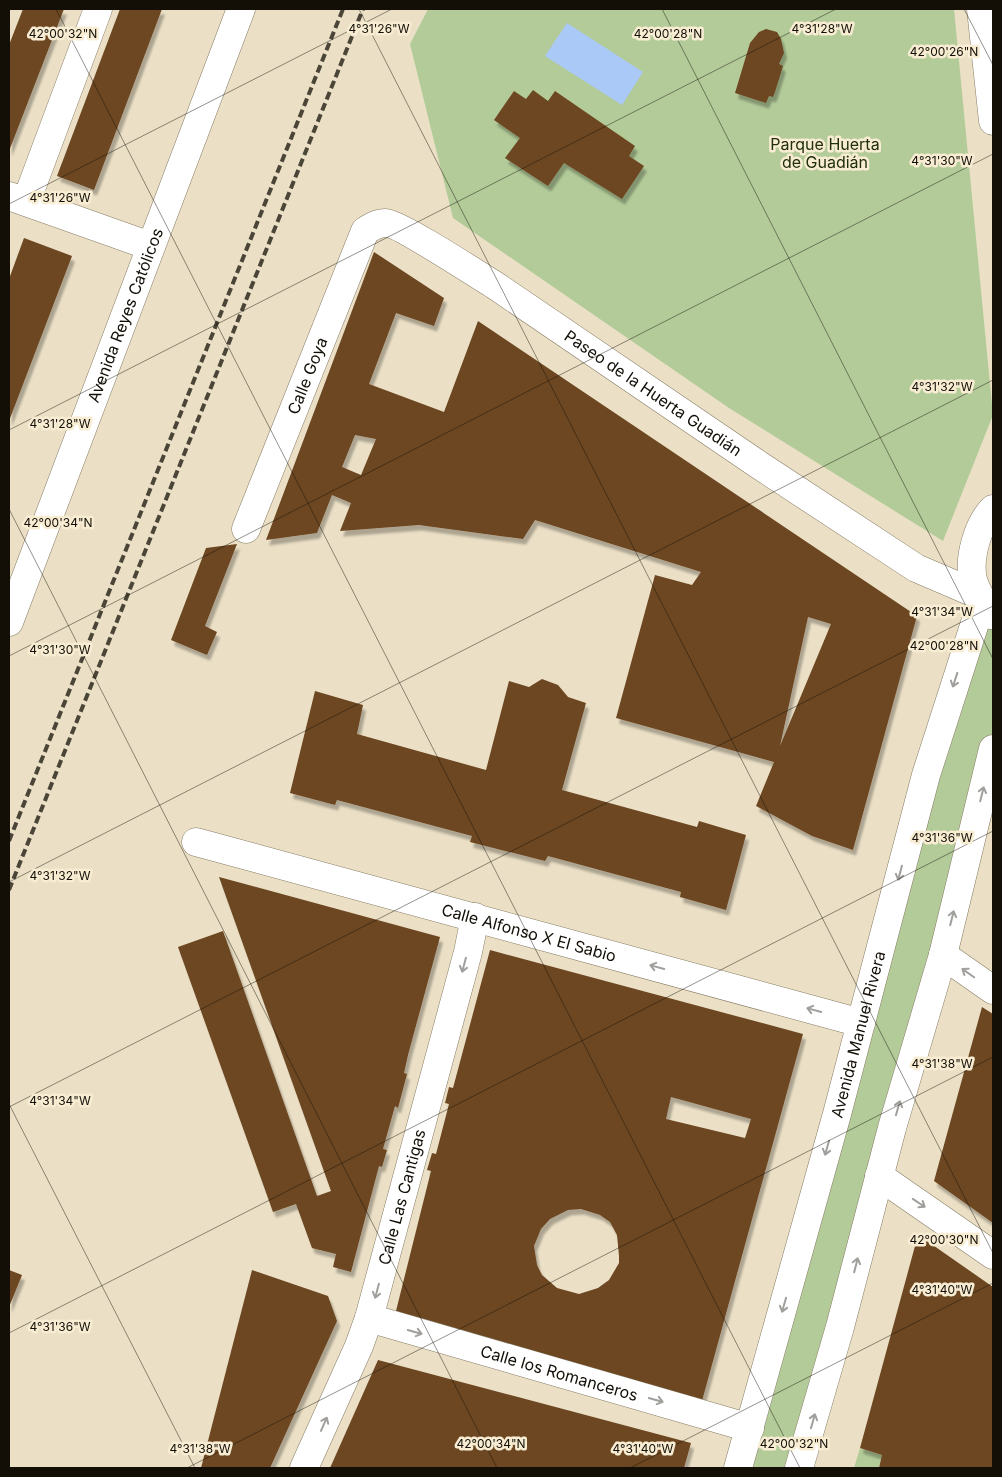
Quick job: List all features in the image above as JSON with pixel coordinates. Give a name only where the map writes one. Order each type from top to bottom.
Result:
[{"type":"street","points":[[98,9],[17,199],[150,246]]},
{"type":"street","name":"Avenida Reyes Católicos","points":[[11,611],[119,335],[150,246],[241,9]]},
{"type":"street","points":[[981,9],[993,121]]},
{"type":"street","name":"Paseo de la Huerta Guadián","points":[[374,225],[388,223],[457,261],[759,465],[929,575],[985,605]]},
{"type":"street","name":"Calle Goya","points":[[246,529],[365,231],[374,225]]},
{"type":"street","points":[[985,605],[973,578],[973,557],[978,533],[993,509]]},
{"type":"street","points":[[929,575],[973,557]]},
{"type":"street","name":"Avenida Manuel Rivera","points":[[738,1468],[861,1023],[926,775],[985,605]]},
{"type":"street","points":[[799,1468],[840,1327],[879,1176],[943,955],[993,749]]},
{"type":"street","name":"Calle Alfonso X El Sabio","points":[[196,842],[861,1023]]},
{"type":"street","name":"Calle Las Cantigas","points":[[304,1468],[359,1346],[369,1318],[468,952],[475,917]]},
{"type":"street","points":[[943,955],[993,990]]},
{"type":"street","points":[[879,1176],[993,1255]]},
{"type":"street","name":"Calle los Romanceros","points":[[369,1318],[750,1428]]},
{"type":"green space","name":"Parque Huerta de Guadián","points":[[428,9],[954,9],[993,415],[943,541],[729,408],[453,218],[410,44]]},
{"type":"green space","points":[[993,618],[993,755],[796,1468],[737,1468],[968,642]]},
{"type":"green space","points":[[860,1448],[882,1455],[879,1468],[854,1468]]},
{"type":"water","points":[[567,23],[643,72],[622,105],[545,56]]},
{"type":"building","points":[[23,9],[64,9],[9,151],[9,45]]},
{"type":"building","points":[[120,9],[162,9],[94,190],[57,176]]},
{"type":"building","points":[[766,29],[777,32],[781,39],[784,53],[779,64],[783,66],[775,92],[773,97],[769,96],[766,103],[735,93],[750,43],[759,32]]},
{"type":"building","points":[[533,90],[548,101],[555,91],[635,146],[629,156],[644,166],[622,199],[564,163],[548,186],[505,158],[520,138],[494,120],[514,91],[526,99]]},
{"type":"building","points":[[24,238],[72,256],[9,421],[9,279]]},
{"type":"building","points":[[374,252],[444,298],[434,326],[396,313],[369,384],[444,412],[478,321],[917,616],[853,850],[812,836],[756,806],[774,762],[616,718],[655,575],[692,585],[701,572],[535,520],[523,539],[419,525],[340,531],[351,503],[332,495],[317,533],[266,540]],"holes":[[[355,435],[376,439],[361,475],[342,467]],[[808,617],[831,624],[780,746]]]},
{"type":"building","points":[[237,544],[205,626],[217,632],[207,655],[171,640],[206,548]]},
{"type":"building","points":[[542,679],[558,685],[568,697],[586,703],[562,790],[697,827],[699,821],[746,835],[726,910],[680,897],[681,892],[548,856],[545,861],[470,842],[472,836],[337,800],[335,805],[290,793],[315,691],[363,705],[357,734],[486,770],[509,681],[529,687]]},
{"type":"building","points":[[219,877],[440,937],[408,1055],[404,1073],[407,1074],[398,1108],[395,1106],[383,1149],[387,1150],[382,1167],[379,1166],[351,1272],[333,1267],[336,1254],[312,1248],[296,1204],[273,1212],[178,947],[223,931],[317,1196],[331,1191]]},
{"type":"building","points":[[490,950],[803,1034],[702,1401],[396,1311],[431,1171],[427,1170],[432,1153],[436,1154],[449,1104],[445,1103],[449,1087],[453,1088]],"holes":[[[671,1097],[751,1119],[745,1138],[666,1119]],[[581,1209],[600,1215],[610,1222],[617,1235],[619,1263],[609,1280],[598,1288],[579,1294],[557,1288],[542,1275],[537,1265],[534,1246],[541,1229],[550,1219],[568,1210]]]},
{"type":"building","points":[[982,1007],[993,1014],[993,1223],[934,1181]]},
{"type":"building","points":[[927,1241],[993,1287],[993,1468],[879,1468],[882,1455],[860,1448],[915,1246]]},
{"type":"building","points":[[9,1270],[22,1275],[9,1307]]},
{"type":"building","points":[[252,1270],[328,1296],[337,1321],[270,1468],[201,1468]]},
{"type":"building","points":[[378,1360],[691,1443],[684,1468],[330,1468]]},
{"type":"railway","points":[[9,841],[343,9]]},
{"type":"railway","points":[[9,890],[363,9]]}]
